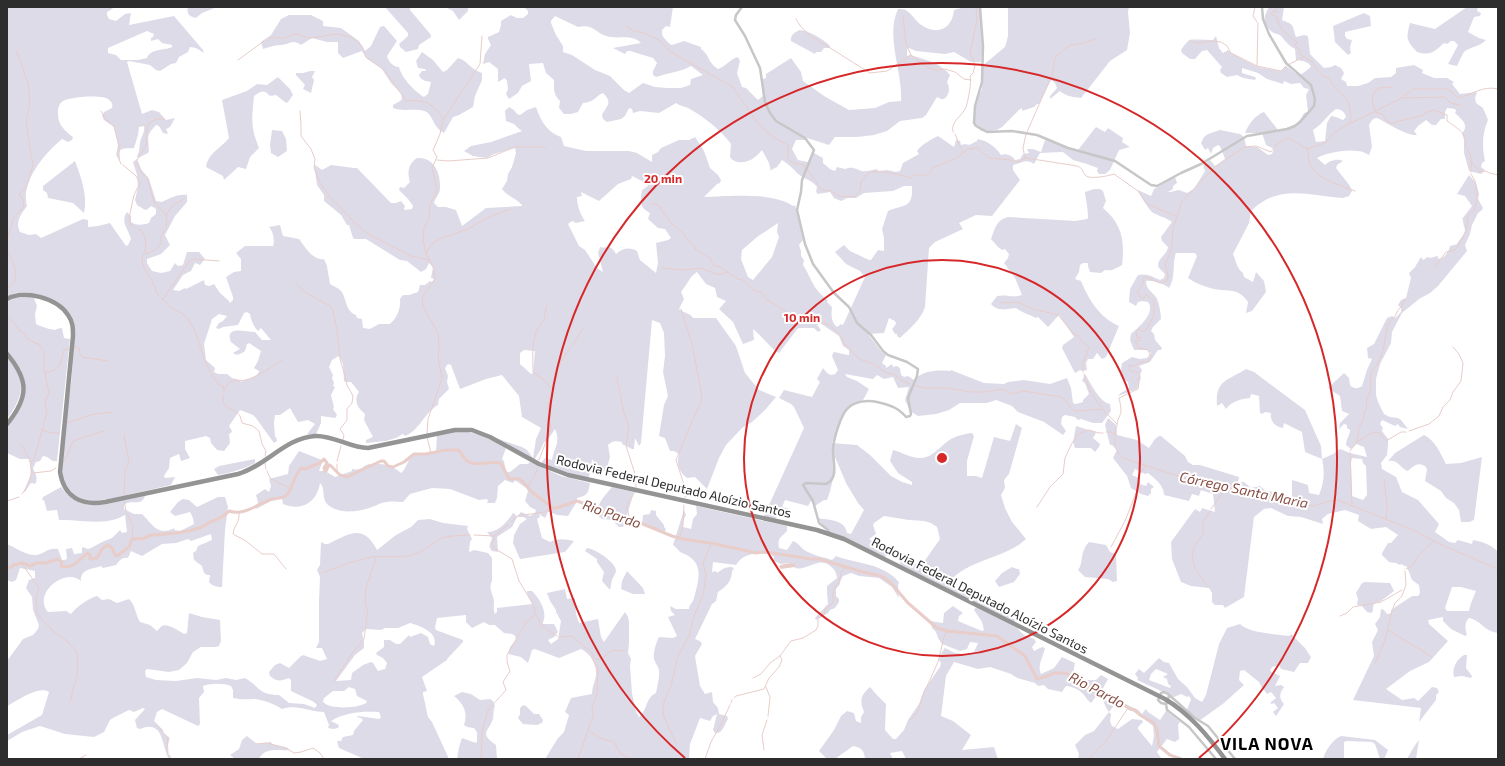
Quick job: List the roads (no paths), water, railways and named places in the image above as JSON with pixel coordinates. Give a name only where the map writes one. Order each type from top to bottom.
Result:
[{"type":"highway","name":"Rodovia Federal Deputado Aloízio Santos","points":[[7,300],[11,297],[24,294],[39,297],[64,310],[72,322],[73,336],[60,472],[64,488],[76,499],[92,503],[105,502],[242,472],[257,467],[294,441],[306,437],[321,436],[357,447],[368,448],[461,429],[472,430],[483,434],[539,464],[568,475],[829,533],[844,539],[1168,700],[1199,726],[1225,759]]},
{"type":"highway","points":[[7,354],[20,370],[24,387],[21,400],[7,424]]},
{"type":"highway","points":[[878,556],[888,557]]},
{"type":"highway","points":[[878,556],[886,563]]},
{"type":"highway","points":[[898,562],[905,569]]},
{"type":"highway","points":[[894,567],[905,569]]},
{"type":"street","points":[[742,7],[737,13],[735,20],[745,36],[760,68],[765,102],[770,113],[776,121],[805,138],[814,150],[802,180],[797,210],[805,244],[813,266],[834,293],[849,307],[857,323],[871,335],[884,353],[907,362],[918,369],[917,378],[908,398],[911,414],[909,417],[906,418],[895,407],[870,401],[865,401],[848,407],[842,418],[834,442],[834,469],[830,482],[826,484],[806,483],[803,485],[813,501],[819,524],[828,530],[829,533]]},
{"type":"street","points":[[980,7],[983,51],[981,86],[975,106],[974,116],[974,123],[976,126],[987,132],[1012,131],[1037,135],[1068,148],[1115,161],[1151,185],[1157,186],[1201,164],[1247,136],[1295,126],[1314,106],[1315,99],[1311,86],[1286,63],[1269,34],[1263,19],[1262,7]]},
{"type":"street","points":[[1216,759],[1189,728],[1167,710],[1168,700],[1208,726],[1235,759]]},
{"type":"waterway","points":[[953,132],[953,125],[966,107],[969,96],[970,76],[973,73],[975,65],[970,52],[977,20],[976,7]]},
{"type":"waterway","points":[[1255,7],[1253,16],[1257,22]]},
{"type":"waterway","name":"Córrego Santa Maria","points":[[1278,7],[1276,8],[1276,13],[1274,10],[1271,14],[1277,17],[1282,29],[1297,42],[1295,45],[1301,50],[1299,52],[1300,54],[1312,62],[1322,76],[1329,78],[1335,88],[1345,97],[1349,104],[1351,116],[1350,123]]},
{"type":"waterway","points":[[903,16],[906,44],[911,55],[928,68],[937,70],[945,69],[955,72],[964,79],[971,80]]},
{"type":"waterway","points":[[796,19],[801,27],[811,36],[870,73],[887,71],[911,55]]},
{"type":"waterway","points":[[1257,66],[1258,23]]},
{"type":"waterway","points":[[626,26],[634,31],[644,33],[659,40],[669,51],[733,87],[758,124],[773,137],[788,145],[789,160],[791,162],[804,165],[805,168]]},
{"type":"waterway","points":[[267,41],[271,38],[284,38],[296,34],[310,38],[337,34],[351,37],[362,46],[366,57],[383,69],[407,101],[424,102],[432,106],[443,119]]},
{"type":"waterway","points":[[427,433],[428,419],[442,378],[438,358],[438,333],[422,303],[423,296],[435,279],[434,269],[426,254],[423,239],[424,229],[429,217],[430,205],[437,190],[432,168],[437,157],[433,150],[440,134],[443,120],[480,64],[482,36]]},
{"type":"waterway","points":[[1027,132],[1052,75],[1057,55],[1071,45],[1084,43],[1095,39]]},
{"type":"waterway","points":[[238,60],[264,41]]},
{"type":"waterway","points":[[1189,41],[1197,43],[1213,41],[1221,42],[1227,46],[1231,53],[1257,66],[1281,71],[1286,66]]},
{"type":"waterway","points":[[7,240],[14,217],[24,207],[23,200],[19,194],[26,188],[33,165],[26,123],[30,102],[28,84],[16,51]]},
{"type":"waterway","points":[[1288,65],[1303,57]]},
{"type":"waterway","points":[[1376,111],[1372,102],[1376,90],[1378,88],[1392,87]]},
{"type":"waterway","points":[[1307,149],[1325,143],[1341,128],[1398,100],[1413,89],[1448,89],[1458,98],[1482,89],[1498,89]]},
{"type":"waterway","points":[[1402,98],[1445,97],[1450,103],[1460,105]]},
{"type":"waterway","points":[[1375,112],[1382,114],[1388,122],[1393,124],[1395,122],[1421,116],[1434,110],[1447,115],[1447,121],[1455,126],[1464,135],[1466,142],[1465,147],[1471,158],[1471,172]]},
{"type":"waterway","points":[[101,111],[106,120],[114,126],[119,146],[119,159],[121,164]]},
{"type":"waterway","points":[[300,111],[301,136],[311,149],[315,159],[314,168],[320,183],[330,197],[355,223],[367,233],[411,256],[428,260]]},
{"type":"waterway","points":[[137,160],[147,144],[146,134],[148,124],[156,119],[164,119]]},
{"type":"waterway","points":[[955,134],[961,149],[964,152]]},
{"type":"waterway","points":[[1025,158],[1023,148],[1026,134]]},
{"type":"waterway","name":"Córrego Santa Maria","points":[[1307,149],[1289,138],[1277,144],[1271,152],[1256,146],[1244,147],[1215,167],[1182,201],[1173,228],[1172,248],[1165,265],[1168,276],[1167,281],[1160,283],[1145,277],[1143,278],[1143,283],[1137,292],[1141,298],[1144,298],[1146,294],[1154,302],[1154,315],[1146,331],[1139,329],[1136,331],[1137,338],[1140,338],[1139,341],[1135,341],[1139,348],[1148,350],[1151,357],[1147,362],[1141,362],[1134,366],[1129,365],[1129,369],[1132,372],[1136,371],[1140,375],[1137,380],[1139,382],[1138,389],[1119,398],[1121,412],[1115,437],[1118,452],[1126,459],[1199,483],[1222,486],[1253,494],[1282,498],[1312,506],[1333,500],[1340,501],[1413,530],[1446,547],[1498,569]]},
{"type":"waterway","points":[[437,160],[448,161],[488,158],[515,147],[546,147]]},
{"type":"waterway","points":[[807,169],[821,189],[825,191],[830,190],[839,196],[854,197],[860,191],[861,182],[869,173],[883,172],[910,178],[916,175],[928,175],[932,168],[955,159],[968,149],[978,148],[989,158],[1018,162],[1026,158]]},
{"type":"waterway","points":[[1307,149],[1310,164],[1318,174],[1323,178],[1355,191]]},
{"type":"waterway","points":[[1026,158],[1077,166],[1085,175],[1090,177],[1103,177],[1114,174],[1138,191],[1147,204],[1176,216]]},
{"type":"waterway","points":[[137,162],[141,173],[147,177],[154,202],[166,215],[166,227]]},
{"type":"waterway","points":[[1472,162],[1479,172],[1486,171],[1489,173]]},
{"type":"waterway","points":[[123,165],[136,176],[140,183],[134,195],[129,218],[131,225],[135,228]]},
{"type":"waterway","points":[[1490,173],[1498,175]]},
{"type":"waterway","points":[[1434,268],[1446,252],[1455,250],[1466,231],[1468,216],[1474,210],[1477,201],[1475,181],[1471,174]]},
{"type":"waterway","points":[[166,215],[173,205],[184,199]]},
{"type":"waterway","points":[[652,203],[658,205],[671,223],[684,234],[696,250],[710,258],[713,265],[720,267],[738,279],[743,280],[753,290],[761,292],[766,299],[784,310],[788,315],[796,315],[830,325],[840,335],[845,345],[859,359],[873,364],[885,372],[895,375],[901,380],[910,384]]},
{"type":"waterway","points":[[426,253],[431,245],[439,239],[468,229],[487,218],[510,209]]},
{"type":"waterway","points":[[138,229],[142,231],[146,242],[146,249],[142,258],[143,266],[160,297]]},
{"type":"waterway","points":[[146,254],[155,250],[160,245],[161,236],[165,229]]},
{"type":"waterway","points":[[7,250],[14,265],[16,276],[15,281],[7,288]]},
{"type":"waterway","points":[[163,299],[188,263],[193,259],[219,261]]},
{"type":"waterway","points":[[662,268],[683,270],[700,268],[716,274],[727,272]]},
{"type":"waterway","points":[[297,285],[306,293],[330,306],[333,310],[340,359],[347,385],[353,396],[352,403],[347,409],[347,420],[340,429],[344,435],[343,440]]},
{"type":"waterway","points":[[161,298],[170,307],[188,319],[193,327],[208,368],[219,385],[223,386],[224,389]]},
{"type":"waterway","points":[[1383,350],[1388,324],[1402,306],[1405,299]]},
{"type":"waterway","points":[[1000,303],[1017,302],[1033,309],[1058,315],[1073,333],[1089,348],[1083,363],[1083,372]]},
{"type":"waterway","points":[[547,306],[544,315],[545,320],[540,325],[533,344],[533,372],[542,378],[553,390]]},
{"type":"waterway","points":[[681,309],[692,344],[702,396],[676,460],[686,491],[685,498]]},
{"type":"waterway","points":[[7,315],[19,330],[25,334],[27,339],[40,345],[44,351],[44,369],[49,393],[45,402],[47,411],[35,457],[31,463]]},
{"type":"waterway","points":[[539,460],[551,429],[548,407],[555,373],[566,353],[583,328]]},
{"type":"waterway","points":[[75,347],[79,347],[82,357],[108,361]]},
{"type":"waterway","points":[[1409,431],[1429,424],[1439,416],[1443,407],[1450,400],[1453,392],[1461,381],[1463,363],[1459,354],[1453,347]]},
{"type":"waterway","points":[[46,373],[54,370],[60,365],[64,350],[69,349]]},
{"type":"waterway","points":[[1357,442],[1359,428],[1364,417],[1364,412],[1367,408],[1366,401],[1370,392],[1371,372],[1377,365],[1382,352]]},
{"type":"waterway","points":[[224,393],[224,389],[230,382],[250,379],[283,359]]},
{"type":"waterway","points":[[1084,374],[1093,395],[1106,413],[1117,424]]},
{"type":"waterway","points":[[617,378],[624,413],[629,427],[626,446],[636,477],[636,489]]},
{"type":"waterway","points":[[914,385],[924,388],[947,388],[971,392],[984,392],[1003,389],[1012,394],[1023,391],[1061,397],[1072,409],[1076,411],[1103,409]]},
{"type":"waterway","points":[[224,395],[223,400],[225,406],[237,413],[240,416],[242,423],[253,426],[259,431],[262,444],[266,451],[265,456]]},
{"type":"waterway","points":[[67,423],[90,415],[112,412]]},
{"type":"waterway","points":[[42,430],[59,433]]},
{"type":"waterway","points":[[1037,507],[1050,487],[1063,474],[1065,458],[1072,443],[1080,433],[1089,430],[1103,433]]},
{"type":"waterway","points":[[63,462],[73,441],[104,431]]},
{"type":"waterway","points":[[1106,432],[1115,434]]},
{"type":"waterway","points":[[1350,451],[1357,442],[1373,432],[1379,433],[1386,441],[1401,432],[1406,432]]},
{"type":"waterway","points":[[124,435],[129,462],[125,471],[124,495]]},
{"type":"waterway","points":[[427,437],[431,453]]},
{"type":"waterway","points":[[21,444],[28,457],[31,469],[29,481],[22,494]]},
{"type":"waterway","points":[[337,461],[341,446]]},
{"type":"waterway","name":"Rio Pardo","points":[[7,566],[11,568],[13,565],[23,563],[30,566],[37,563],[46,563],[58,559],[62,563],[61,566],[65,567],[76,563],[88,553],[90,555],[90,559],[97,558],[102,549],[108,545],[117,556],[129,547],[132,539],[142,539],[150,535],[190,531],[202,527],[225,515],[229,511],[246,511],[272,499],[285,496],[290,491],[295,477],[301,468],[306,469],[320,463],[324,459],[327,463],[324,468],[325,471],[330,465],[340,475],[347,477],[381,461],[384,461],[388,466],[393,467],[404,462],[414,454],[458,450],[469,462],[477,464],[492,462],[501,463],[509,479],[520,479],[533,493],[553,508],[577,501],[599,508],[604,512],[638,522],[683,539],[716,544],[756,553],[765,552],[819,559],[881,576],[891,583],[908,603],[937,628],[947,631],[997,636],[1025,656],[1037,679],[1054,673],[1066,673],[1111,700],[1135,710],[1140,715],[1154,723],[1157,730],[1159,746],[1170,755],[1181,759]]},
{"type":"waterway","points":[[1350,453],[1352,505]]},
{"type":"waterway","points":[[265,463],[266,469]]},
{"type":"waterway","name":"Rio Pardo","points":[[337,464],[337,471]]},
{"type":"waterway","points":[[1138,491],[1139,475],[1146,466]]},
{"type":"waterway","points":[[33,473],[51,471],[56,468]]},
{"type":"waterway","points":[[527,487],[538,468]]},
{"type":"waterway","points":[[267,471],[270,478],[291,489]]},
{"type":"waterway","points":[[1384,479],[1387,507],[1386,519]]},
{"type":"waterway","points":[[1211,509],[1226,488]]},
{"type":"waterway","points":[[629,520],[627,507],[635,492]]},
{"type":"waterway","points":[[1111,547],[1125,521],[1136,493]]},
{"type":"waterway","points":[[7,501],[19,497]]},
{"type":"waterway","points":[[124,501],[126,510]]},
{"type":"waterway","points":[[680,538],[683,525],[684,505]]},
{"type":"waterway","points":[[512,521],[519,515],[545,512],[551,507]]},
{"type":"waterway","points":[[1208,587],[1195,568],[1192,556],[1194,547],[1203,534],[1203,522],[1210,511]]},
{"type":"waterway","points":[[239,512],[239,519],[234,528],[233,534],[246,541],[262,554],[274,554],[286,569]]},
{"type":"waterway","points":[[127,513],[133,526],[132,539]]},
{"type":"waterway","points":[[495,535],[508,525]]},
{"type":"waterway","points":[[322,573],[365,558],[412,555],[420,552],[442,538],[470,535]]},
{"type":"waterway","points":[[474,535],[494,536]]},
{"type":"waterway","points":[[481,759],[482,732],[488,710],[506,690],[503,682],[510,671],[507,662],[507,655],[526,622],[532,618],[535,611],[533,604],[519,581],[512,559],[494,548],[492,543],[495,536]]},
{"type":"waterway","points":[[1406,569],[1411,567],[1419,555],[1434,541]]},
{"type":"waterway","points":[[676,743],[664,717],[664,702],[671,686],[678,656],[689,636],[694,616],[703,595],[706,575],[703,563],[711,544]]},
{"type":"waterway","points":[[333,682],[364,639],[368,610],[365,604],[366,588],[376,558]]},
{"type":"waterway","points":[[22,564],[39,588],[36,598],[37,614],[54,632],[67,641],[76,651],[78,660],[77,675],[70,702]]},
{"type":"waterway","points":[[753,678],[761,674],[770,663],[780,656],[791,641],[803,638],[816,630],[818,626],[818,618],[824,615],[825,609],[833,603],[833,590],[839,582],[841,573],[845,567]]},
{"type":"waterway","points":[[1375,663],[1385,640],[1395,603],[1402,596],[1406,585],[1405,571]]},
{"type":"waterway","points":[[1340,616],[1347,613],[1353,607],[1381,602],[1402,590]]},
{"type":"waterway","points":[[535,613],[542,626],[557,636]]},
{"type":"waterway","points":[[1388,630],[1432,657]]},
{"type":"waterway","points":[[911,720],[918,711],[923,695],[938,662],[944,637],[947,631]]},
{"type":"waterway","points":[[560,637],[572,636],[592,653],[594,662],[598,667],[597,694],[592,707],[593,716],[578,759]]},
{"type":"waterway","points":[[595,659],[601,659],[613,650],[624,651]]},
{"type":"waterway","points":[[734,698],[736,696],[764,689],[769,678],[779,667],[782,660],[780,656]]},
{"type":"waterway","points":[[766,687],[770,697]]},
{"type":"waterway","points":[[768,716],[770,698]]},
{"type":"waterway","points":[[705,759],[711,742],[730,705]]},
{"type":"waterway","points":[[1088,759],[1106,741],[1128,708]]},
{"type":"waterway","points":[[764,750],[762,735],[767,720]]},
{"type":"waterway","points":[[157,725],[167,737],[168,753]]},
{"type":"waterway","points":[[588,729],[599,738],[614,742],[620,753],[630,759]]},
{"type":"waterway","points":[[255,744],[266,743],[286,748],[294,753],[313,748],[320,753],[324,759]]},
{"type":"waterway","points":[[79,759],[86,755]]},
{"type":"waterway","points":[[169,755],[171,759]]},
{"type":"district","name":"VILA NOVA","points":[[1267,744]]}]
